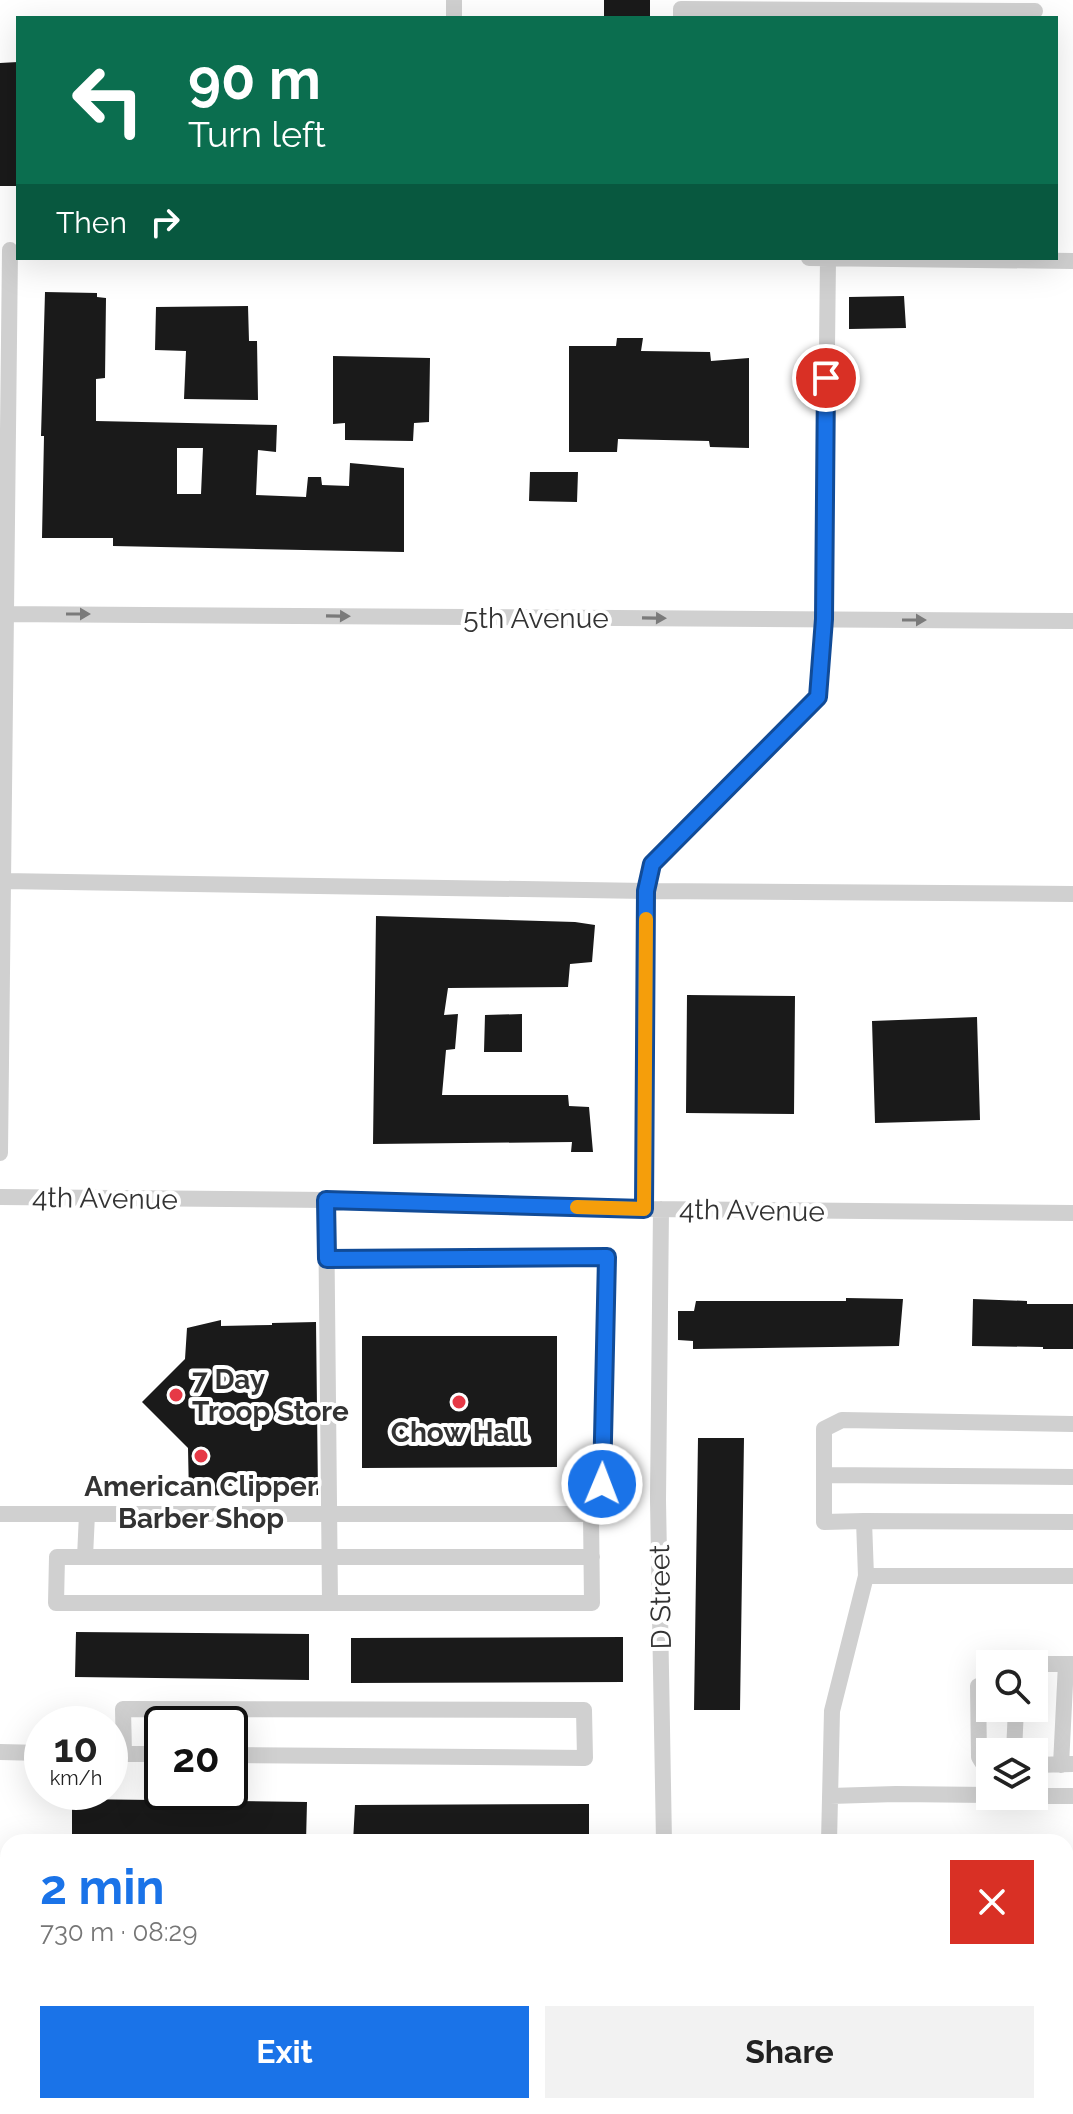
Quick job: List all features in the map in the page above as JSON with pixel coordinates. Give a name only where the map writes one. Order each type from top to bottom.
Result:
[{"type":"street","points":[[681,16],[681,9],[1035,10]]},
{"type":"street","points":[[0,1153],[9,250]]},
{"type":"street","name":"D Street","points":[[664,1834],[646,891],[652,864],[818,697],[824,619],[828,260]]},
{"type":"street","points":[[1053,260],[1073,261]]},
{"type":"street","name":"5th Avenue","points":[[3,614],[1073,621]]},
{"type":"street","points":[[3,881],[1073,894]]},
{"type":"street","name":"4th Avenue","points":[[0,1197],[1073,1213]]},
{"type":"street","points":[[326,1200],[330,1603]]},
{"type":"street","points":[[327,1259],[607,1257],[602,1484],[591,1514],[592,1557],[592,1603],[56,1603],[57,1557],[592,1557]]},
{"type":"street","points":[[1073,1424],[842,1420],[824,1429],[824,1522],[1073,1522]]},
{"type":"street","points":[[824,1475],[1073,1477]]},
{"type":"street","points":[[0,1514],[591,1514]]},
{"type":"street","points":[[85,1557],[87,1514]]},
{"type":"street","points":[[829,1834],[832,1711],[866,1576],[864,1521]]},
{"type":"street","points":[[866,1576],[1073,1576]]},
{"type":"street","points":[[1048,1664],[1070,1664],[1067,1764]]},
{"type":"street","points":[[248,1709],[584,1710],[585,1758],[248,1755]]},
{"type":"street","points":[[0,1752],[24,1753]]},
{"type":"street","points":[[830,1796],[976,1795]]},
{"type":"street","points":[[1048,1796],[1073,1796]]},
{"type":"building","points":[[604,0],[650,0],[650,16],[604,16]]},
{"type":"building","points":[[16,62],[16,186],[0,186],[0,63]]},
{"type":"building","points":[[45,292],[97,293],[97,297],[106,298],[105,378],[96,379],[96,421],[277,425],[276,452],[258,450],[256,495],[306,497],[308,477],[321,477],[322,485],[349,486],[350,463],[404,468],[404,552],[113,546],[113,538],[42,538],[44,436],[41,436]],"holes":[[[177,448],[203,448],[201,494],[177,494]]]},
{"type":"building","points":[[904,296],[906,328],[849,329],[849,297]]},
{"type":"building","points":[[248,306],[249,341],[257,341],[258,400],[184,399],[186,351],[155,350],[156,307]]},
{"type":"building","points":[[617,338],[643,338],[641,351],[710,352],[711,361],[749,358],[749,448],[710,447],[709,441],[618,439],[617,452],[569,452],[569,346],[616,346]]},
{"type":"building","points":[[333,356],[430,358],[429,422],[414,423],[413,441],[345,440],[345,423],[333,424]]},
{"type":"building","points":[[530,472],[578,472],[577,502],[529,501]]},
{"type":"building","points":[[376,916],[595,925],[592,962],[570,964],[568,987],[448,988],[444,1015],[458,1014],[455,1049],[446,1050],[442,1095],[568,1095],[569,1106],[589,1107],[593,1152],[571,1152],[572,1142],[373,1144]]},
{"type":"building","points":[[687,995],[795,996],[794,1114],[686,1113]]},
{"type":"building","points":[[522,1014],[522,1052],[484,1052],[485,1015]]},
{"type":"building","points":[[977,1017],[980,1120],[875,1123],[872,1021]]},
{"type":"building","points":[[846,1298],[903,1299],[899,1346],[693,1349],[693,1341],[678,1340],[678,1311],[694,1311],[696,1301],[846,1301]]},
{"type":"building","points":[[973,1299],[1073,1304],[1073,1349],[972,1346]]},
{"type":"building","points":[[221,1320],[221,1326],[316,1322],[318,1495],[271,1496],[271,1484],[227,1486],[227,1495],[189,1496],[188,1448],[142,1402],[185,1359],[187,1328]]},
{"type":"building","name":"Chow Hall","points":[[362,1336],[557,1336],[557,1467],[362,1468]]},
{"type":"building","points":[[698,1438],[744,1438],[740,1710],[694,1710]]},
{"type":"building","points":[[76,1632],[309,1634],[309,1680],[75,1677]]},
{"type":"building","points":[[623,1637],[623,1682],[351,1683],[351,1638]]},
{"type":"building","points":[[128,1800],[144,1800],[144,1810],[248,1810],[248,1801],[307,1802],[306,1834],[72,1834],[72,1810],[128,1810]]},
{"type":"building","points":[[589,1804],[589,1834],[353,1834],[355,1805]]},
{"type":"slow traffic","points":[[577,1207],[644,1209],[646,919]]},
{"type":"place","name":"7 Day Troop Store","points":[[176,1395]]},
{"type":"place","name":"Chow Hall","points":[[459,1402]]},
{"type":"place","name":"American Clipper Barber Shop","points":[[201,1456]]},
{"type":"route","points":[[602,1484],[607,1257],[327,1259],[326,1200],[644,1209],[646,891],[652,864],[818,697],[824,619],[826,378]]}]
